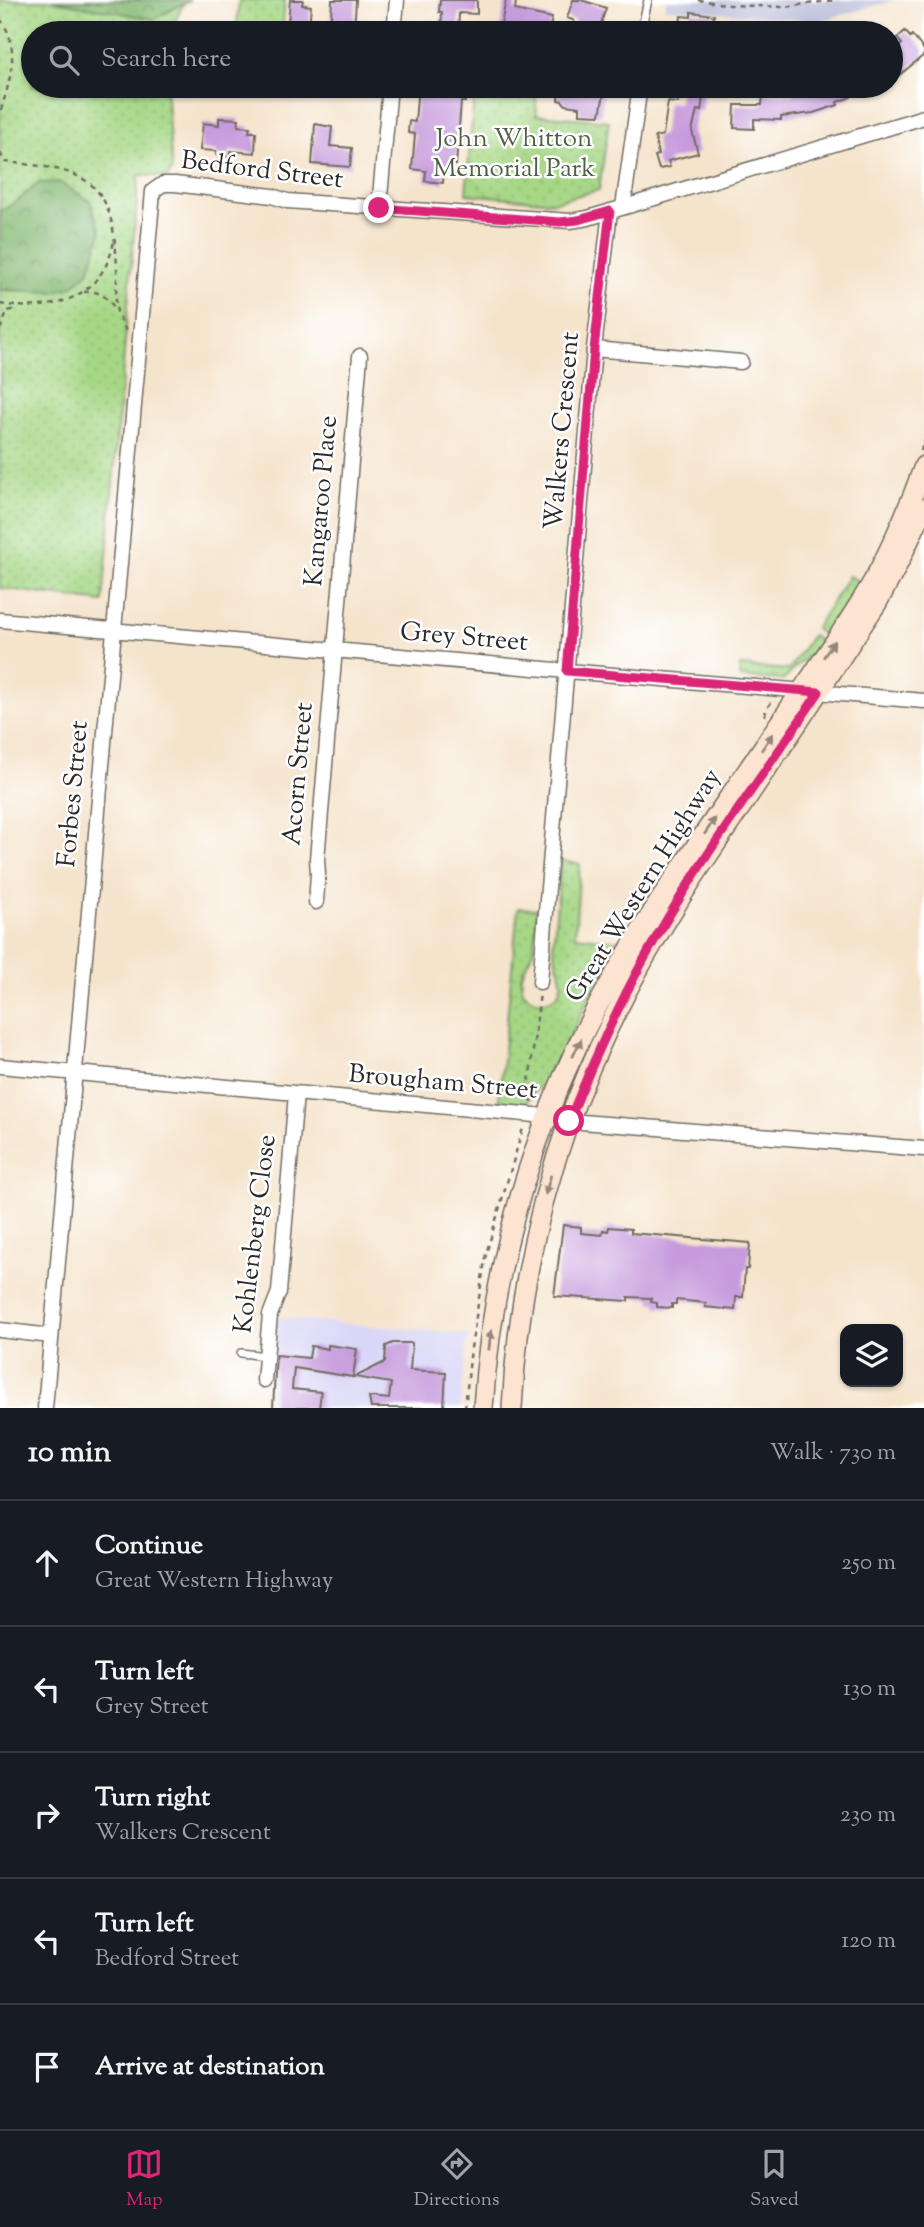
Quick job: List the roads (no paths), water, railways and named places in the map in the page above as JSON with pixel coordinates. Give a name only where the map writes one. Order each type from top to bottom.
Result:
[{"type":"main road","name":"Great Western Highway","points":[[512,1408],[518,1335],[531,1250],[569,1121],[611,1021],[681,896],[810,692],[874,578],[905,516],[924,466]]},
{"type":"main road","name":"Great Western Highway","points":[[483,1408],[492,1324],[506,1249],[523,1187],[547,1117],[573,1054],[622,961],[664,893],[877,603],[924,508]]},
{"type":"street","points":[[395,21],[397,0]]},
{"type":"street","points":[[379,208],[389,98]]},
{"type":"street","name":"Walkers Crescent","points":[[540,982],[594,349],[616,209],[638,98]]},
{"type":"street","points":[[616,209],[924,117]]},
{"type":"street","name":"Bedford Street","points":[[158,186],[175,184],[272,196],[287,201],[560,222],[578,220],[616,209]]},
{"type":"street","name":"Forbes Street","points":[[45,1408],[151,195],[158,186]]},
{"type":"street","points":[[594,349],[741,362]]},
{"type":"street","name":"Kangaroo Place","points":[[334,651],[360,356]]},
{"type":"street","name":"Grey Street","points":[[0,620],[924,701]]},
{"type":"street","name":"Acorn Street","points":[[316,902],[334,651]]},
{"type":"street","name":"Brougham Street","points":[[0,1066],[569,1121],[924,1149]]},
{"type":"street","name":"Kohlenberg Close","points":[[264,1380],[270,1315],[279,1292],[296,1094]]},
{"type":"street","points":[[0,1330],[51,1336]]},
{"type":"lane","points":[[644,21],[648,0]]},
{"type":"lane","points":[[241,1353],[266,1356]]},
{"type":"park label","name":"John Whitton Memorial Park","points":[[514,154]]}]
